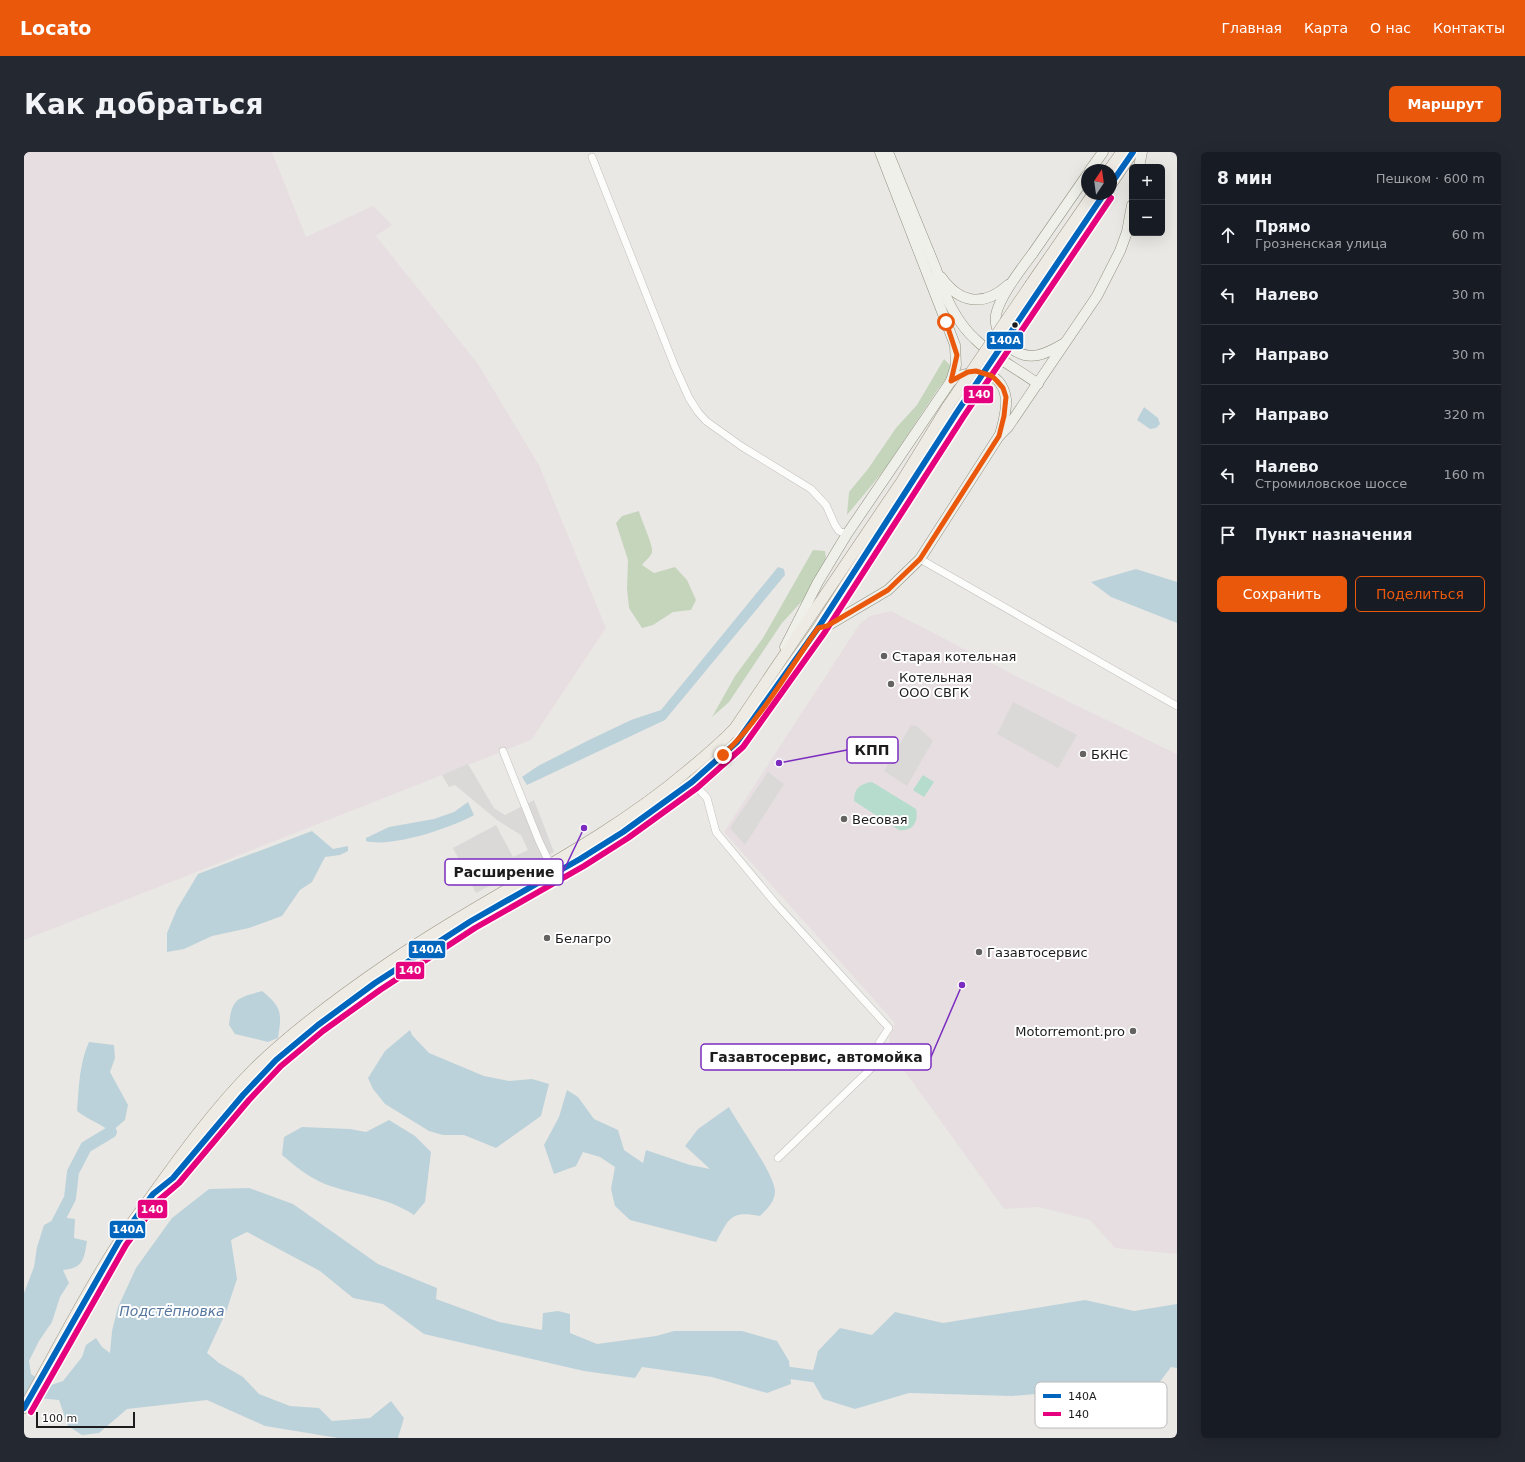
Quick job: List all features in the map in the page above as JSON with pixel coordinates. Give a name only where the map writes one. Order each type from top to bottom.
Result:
[{"type":"main road","points":[[773,672],[818,582],[847,534],[951,381],[957,355],[942,309],[880,152]]},
{"type":"main road","points":[[888,152],[948,301],[965,329],[985,348],[1038,384]]},
{"type":"main road","points":[[1094,164],[1102,152]]},
{"type":"main road","points":[[1113,164],[1122,152]]},
{"type":"main road","points":[[1117,175],[1133,152]]},
{"type":"main road","points":[[1140,164],[1142,152]]},
{"type":"main road","points":[[1065,343],[1047,353],[1036,356],[1018,353],[1005,343],[999,333],[996,316],[1013,281],[1081,184]]},
{"type":"main road","points":[[24,1408],[115,1248],[166,1173],[206,1123],[255,1068],[292,1035],[332,1003],[438,929],[550,864],[623,819],[670,785],[722,742],[735,728],[1036,286],[1089,200]]},
{"type":"main road","points":[[1036,286],[1100,200]]},
{"type":"main road","points":[[818,628],[827,626],[888,590],[920,559],[999,436],[1008,427],[1097,296],[1120,251],[1127,232],[1129,221]]},
{"type":"main road","points":[[936,270],[954,292],[970,299],[986,299],[994,296],[1013,281]]},
{"type":"main road","points":[[942,309],[959,332],[979,352],[1014,373],[1038,384]]},
{"type":"main road","points":[[951,381],[968,372],[976,371],[992,376],[997,381],[1003,388],[1006,402],[999,436]]},
{"type":"main road","points":[[153,1194],[173,1178],[243,1095],[276,1060],[318,1025],[375,983],[471,921],[586,855],[622,832],[692,782],[737,742],[818,628],[953,409]]},
{"type":"street","points":[[592,157],[675,367],[689,398],[698,412],[726,436],[811,489],[826,505],[834,525],[839,531],[847,534]]},
{"type":"street","points":[[920,559],[1177,706]]},
{"type":"street","points":[[503,751],[536,835],[550,864]]},
{"type":"street","points":[[692,782],[707,798],[716,832],[776,904],[889,1028],[879,1043],[887,1053],[778,1158]]},
{"type":"shaded area","points":[[24,152],[272,152],[306,237],[373,206],[392,225],[376,236],[478,364],[539,465],[606,628],[531,740],[24,940]]},
{"type":"shaded area","points":[[891,611],[1020,678],[1177,754],[1177,1254],[1115,1248],[1090,1220],[1038,1207],[1004,1209],[891,1052],[889,1038],[895,1023],[724,832],[859,625],[870,616]]},
{"type":"shaded area","points":[[1013,702],[1077,735],[1058,768],[997,734]]},
{"type":"shaded area","points":[[911,725],[917,726],[933,741],[907,786],[884,771]]},
{"type":"shaded area","points":[[468,764],[494,808],[505,815],[534,800],[554,852],[476,893],[453,848],[496,825],[513,857],[528,850],[521,835],[497,820],[455,785],[449,787],[442,775]]},
{"type":"shaded area","points":[[768,772],[784,784],[745,845],[730,828]]},
{"type":"green space","points":[[944,359],[954,369],[938,389],[885,469],[847,515],[849,492],[868,469],[896,428],[917,405]]},
{"type":"green space","points":[[639,511],[652,550],[651,555],[642,565],[654,573],[675,567],[687,580],[696,600],[691,610],[673,612],[653,625],[642,628],[629,608],[627,589],[628,560],[616,523],[622,516]]},
{"type":"green space","points":[[813,550],[825,551],[826,560],[803,600],[782,623],[729,702],[712,717],[735,676],[763,638]]},
{"type":"green space","points":[[923,775],[934,782],[924,797],[913,790]]},
{"type":"green space","points":[[872,782],[916,809],[917,814],[915,822],[911,828],[899,830],[854,801],[855,793],[858,787]]},
{"type":"water","points":[[1144,407],[1158,418],[1160,424],[1156,428],[1150,429],[1137,420]]},
{"type":"water","points":[[778,567],[784,569],[785,575],[665,720],[527,785],[522,777],[538,766],[631,720],[661,710]]},
{"type":"water","points":[[1136,569],[1177,582],[1177,623],[1111,597],[1091,582]]},
{"type":"water","points":[[468,802],[474,815],[451,826],[421,836],[390,842],[366,841],[366,838],[389,827],[434,819],[454,812]]},
{"type":"water","points":[[312,831],[333,849],[348,846],[348,851],[340,855],[325,857],[312,882],[300,890],[282,916],[249,928],[212,936],[184,949],[167,952],[167,933],[177,909],[198,874]]},
{"type":"water","points":[[262,991],[277,1006],[280,1016],[278,1038],[268,1042],[235,1034],[229,1025],[232,1009],[237,1000],[247,995]]},
{"type":"water","points":[[410,1030],[412,1035],[429,1053],[484,1076],[509,1081],[532,1079],[549,1084],[541,1116],[496,1148],[464,1135],[443,1135],[429,1131],[385,1104],[373,1089],[368,1078],[385,1051]]},
{"type":"water","points":[[89,1042],[114,1045],[115,1058],[110,1072],[128,1105],[125,1120],[111,1132],[77,1111],[81,1067]]},
{"type":"water","points":[[567,1090],[578,1097],[594,1119],[618,1130],[624,1150],[643,1163],[646,1150],[690,1165],[710,1169],[685,1146],[698,1129],[729,1107],[769,1173],[775,1191],[774,1199],[760,1216],[742,1214],[732,1218],[724,1227],[716,1242],[630,1220],[615,1206],[611,1189],[615,1167],[600,1157],[583,1152],[576,1166],[554,1174],[544,1145],[559,1117]]},
{"type":"water","points":[[389,1120],[415,1136],[431,1152],[425,1202],[414,1215],[382,1200],[325,1184],[302,1171],[282,1155],[284,1137],[302,1127],[350,1129],[366,1132]]},
{"type":"water","name":"Подстёпновка","points":[[249,1188],[293,1204],[378,1264],[437,1288],[436,1299],[499,1322],[542,1330],[543,1313],[558,1311],[570,1314],[570,1333],[597,1344],[656,1336],[674,1331],[742,1331],[777,1341],[789,1361],[791,1384],[767,1393],[712,1377],[642,1367],[635,1378],[584,1371],[424,1334],[383,1304],[353,1298],[320,1271],[247,1232],[231,1240],[237,1279],[226,1312],[207,1353],[219,1363],[243,1377],[259,1394],[290,1406],[319,1408],[332,1421],[370,1418],[391,1401],[404,1418],[398,1438],[338,1438],[265,1426],[207,1400],[127,1409],[99,1433],[82,1435],[68,1426],[59,1400],[24,1397],[24,1293],[34,1267],[37,1247],[44,1225],[59,1217],[75,1219],[74,1238],[87,1241],[85,1253],[79,1265],[63,1270],[69,1283],[60,1297],[52,1322],[39,1341],[29,1361],[31,1374],[48,1386],[63,1381],[82,1357],[86,1345],[96,1338],[102,1347],[110,1353],[112,1331],[118,1307],[136,1268],[172,1218],[209,1189]]},
{"type":"water","points":[[1085,1300],[1134,1311],[1177,1304],[1177,1368],[1171,1367],[1160,1382],[1035,1382],[1035,1394],[1012,1396],[909,1393],[855,1409],[823,1399],[811,1378],[818,1351],[840,1328],[872,1335],[895,1312],[943,1323]]},
{"type":"waterway","points":[[53,1231],[70,1198],[73,1172],[86,1147],[111,1132]]},
{"type":"waterway","points":[[775,1371],[828,1378]]},
{"type":"transit line","name":"140А","points":[[1117,175],[1133,152]]},
{"type":"transit line","name":"140А","points":[[24,1408],[119,1241],[153,1194],[173,1178],[243,1095],[276,1060],[318,1025],[375,983],[471,921],[580,859],[623,832],[692,782],[737,742],[818,628],[957,412],[1100,200]]},
{"type":"transit line","name":"140","points":[[31,1412],[126,1245],[159,1200],[179,1183],[249,1100],[281,1066],[323,1031],[380,990],[475,928],[584,866],[628,838],[697,788],[743,747],[825,632],[964,416],[1110,200]]},
{"type":"place","name":"Старая котельная","points":[[884,656]]},
{"type":"place","name":"Котельная ООО СВГК","points":[[891,684]]},
{"type":"place","name":"БКНС","points":[[1083,754]]},
{"type":"place","name":"КПП","points":[[779,763]]},
{"type":"place","name":"Весовая","points":[[844,819]]},
{"type":"place","name":"Расширение","points":[[584,828]]},
{"type":"place","name":"Белагро","points":[[547,938]]},
{"type":"place","name":"Газавтосервис","points":[[979,952]]},
{"type":"place","name":"Газавтосервис, автомойка","points":[[962,985]]},
{"type":"place","name":"Motorremont.pro","points":[[1133,1031]]},
{"type":"route","points":[[723,755],[737,742],[757,716],[818,628],[827,626],[888,590],[920,559],[999,436],[1006,406],[1006,397],[1003,388],[992,376],[976,371],[959,375],[951,381],[956,365],[957,355],[955,345],[946,322]]}]
